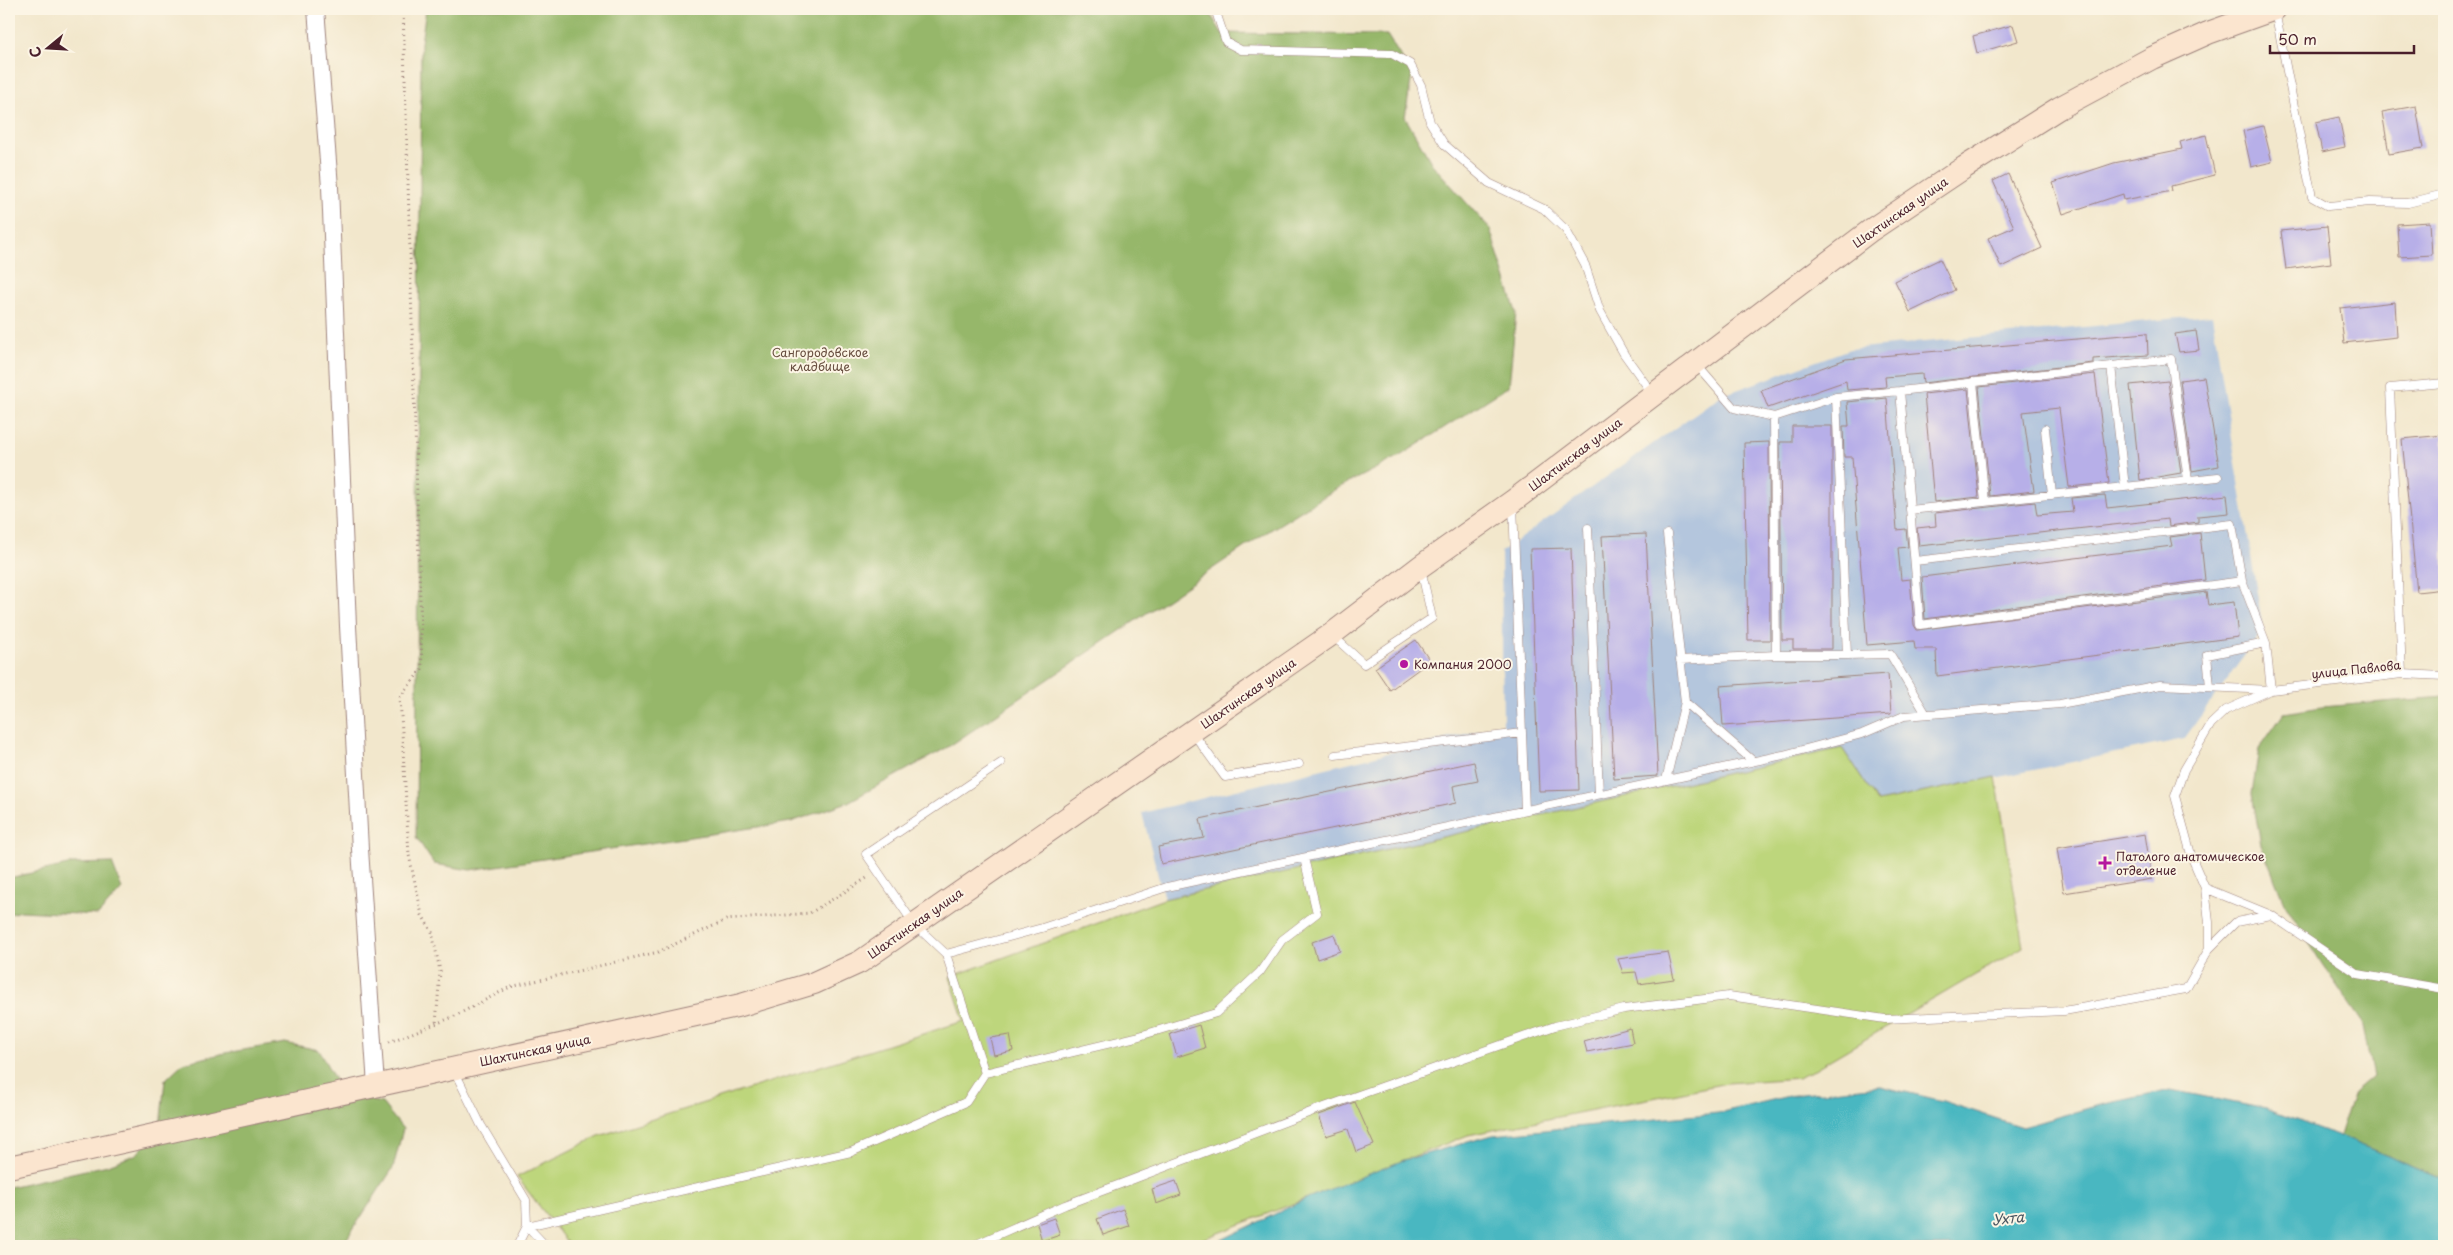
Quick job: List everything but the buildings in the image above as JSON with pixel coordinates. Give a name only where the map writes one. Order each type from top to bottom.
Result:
[{"type":"street","points":[[316,9],[330,187],[349,646],[376,1086]]},
{"type":"street","name":"Шахтинская улица","points":[[9,1167],[741,1005],[814,983],[860,962],[1332,634],[1421,566],[1513,501],[1871,230],[1965,167],[2059,108],[2152,58],[2208,33],[2275,9]]},
{"type":"lane","points":[[1215,9],[1226,42],[1241,50],[1392,54],[1410,64],[1421,85],[1430,122],[1444,144],[1489,183],[1544,209],[1566,230],[1585,266],[1600,311],[1624,354],[1653,395]]},
{"type":"lane","points":[[2275,9],[2312,197],[2328,206],[2370,202],[2408,202],[2444,194]]},
{"type":"lane","points":[[1696,363],[1734,408],[1774,417],[1836,397],[2170,359],[2188,480]]},
{"type":"lane","points":[[2111,366],[2125,487]]},
{"type":"lane","points":[[1973,382],[1985,502]]},
{"type":"lane","points":[[2402,674],[2390,388],[2444,382]]},
{"type":"lane","points":[[1900,391],[1920,625],[2242,581]]},
{"type":"lane","points":[[1836,397],[1847,655]]},
{"type":"lane","points":[[1774,417],[1776,655]]},
{"type":"lane","points":[[2044,429],[2052,494]]},
{"type":"lane","points":[[1910,510],[2218,477]]},
{"type":"lane","points":[[1513,501],[1525,810]]},
{"type":"lane","points":[[1915,561],[2232,524],[2242,581],[2266,643],[2271,690]]},
{"type":"lane","points":[[1588,528],[1599,794]]},
{"type":"lane","points":[[1666,780],[1685,702],[1667,534]]},
{"type":"lane","points":[[1332,634],[1364,664],[1432,618],[1421,566]]},
{"type":"lane","points":[[2210,687],[2207,656],[2266,643]]},
{"type":"lane","points":[[1680,660],[1776,655],[1890,654],[1926,714]]},
{"type":"lane","name":"улица Павлова","points":[[2271,690],[2402,674],[2444,676]]},
{"type":"lane","points":[[946,954],[1042,928],[1167,887],[1753,761],[1862,734],[1904,716],[2060,704],[2160,685],[2271,690]]},
{"type":"lane","points":[[2209,950],[2209,922],[2205,888],[2192,858],[2175,796],[2184,770],[2211,724],[2226,710],[2271,690]]},
{"type":"lane","points":[[1685,702],[1753,761]]},
{"type":"lane","points":[[1191,732],[1225,777],[1300,764]]},
{"type":"lane","points":[[1335,755],[1522,733]]},
{"type":"lane","points":[[985,1072],[946,954],[914,924],[866,854],[1001,763]]},
{"type":"lane","points":[[527,1226],[851,1152],[966,1102],[985,1072],[1136,1037],[1216,1013],[1260,972],[1282,940],[1317,913],[1304,858]]},
{"type":"lane","points":[[2205,888],[2271,914],[2358,974],[2444,988]]},
{"type":"lane","points":[[972,1246],[1074,1201],[1316,1110],[1555,1026],[1624,1009],[1729,996],[1885,1019],[2064,1011],[2186,989],[2209,950],[2236,922],[2271,914]]},
{"type":"lane","points":[[454,1068],[482,1124],[526,1200],[527,1226],[517,1246]]},
{"type":"lane","points":[[527,1226],[546,1246]]},
{"type":"path","points":[[403,9],[422,669],[400,697],[409,855],[422,915],[432,932],[440,971],[436,1024]]},
{"type":"path","points":[[375,1048],[436,1024],[510,987],[658,952],[726,920],[810,912],[878,871]]},
{"type":"shaded area","points":[[2212,315],[2263,630],[2184,739],[1878,802],[1841,748],[1164,899],[1142,813],[1503,725],[1501,552],[1720,396],[1850,349]]},
{"type":"green space","name":"Сангородовское кладбище","points":[[426,9],[1207,9],[1222,33],[1387,35],[1412,75],[1405,117],[1432,164],[1490,229],[1516,312],[1509,386],[1400,456],[1336,489],[1264,534],[948,747],[848,802],[791,822],[470,870],[434,864],[416,837],[421,43]]},
{"type":"green space","points":[[2444,697],[2444,1179],[2339,1136],[2354,1092],[2373,1076],[2362,1022],[2322,964],[2284,902],[2261,845],[2252,794],[2259,749],[2284,713],[2322,707]]},
{"type":"green space","points":[[1842,748],[1878,802],[1996,777],[2023,947],[1799,1078],[1727,1083],[1468,1135],[1185,1246],[570,1246],[517,1177],[599,1136],[964,1021],[950,977],[1164,899]]},
{"type":"green space","points":[[112,863],[122,889],[98,915],[21,911],[9,914],[9,878],[72,864]]},
{"type":"green space","points":[[285,1043],[319,1050],[343,1095],[382,1103],[403,1129],[393,1168],[342,1246],[9,1246],[9,1187],[108,1165],[137,1154],[160,1127],[165,1080],[183,1063],[225,1053]]},
{"type":"water","name":"Ухта","points":[[1880,1086],[1943,1101],[2022,1127],[2096,1106],[2171,1090],[2266,1109],[2339,1136],[2444,1179],[2444,1246],[1209,1246],[1310,1197],[1404,1160],[1493,1135],[1718,1113],[1793,1095]]},
{"type":"place","name":"Компания 2000","points":[[1404,664]]},
{"type":"place","name":"Патолого анатомическое отделение","points":[[2105,863]]}]
